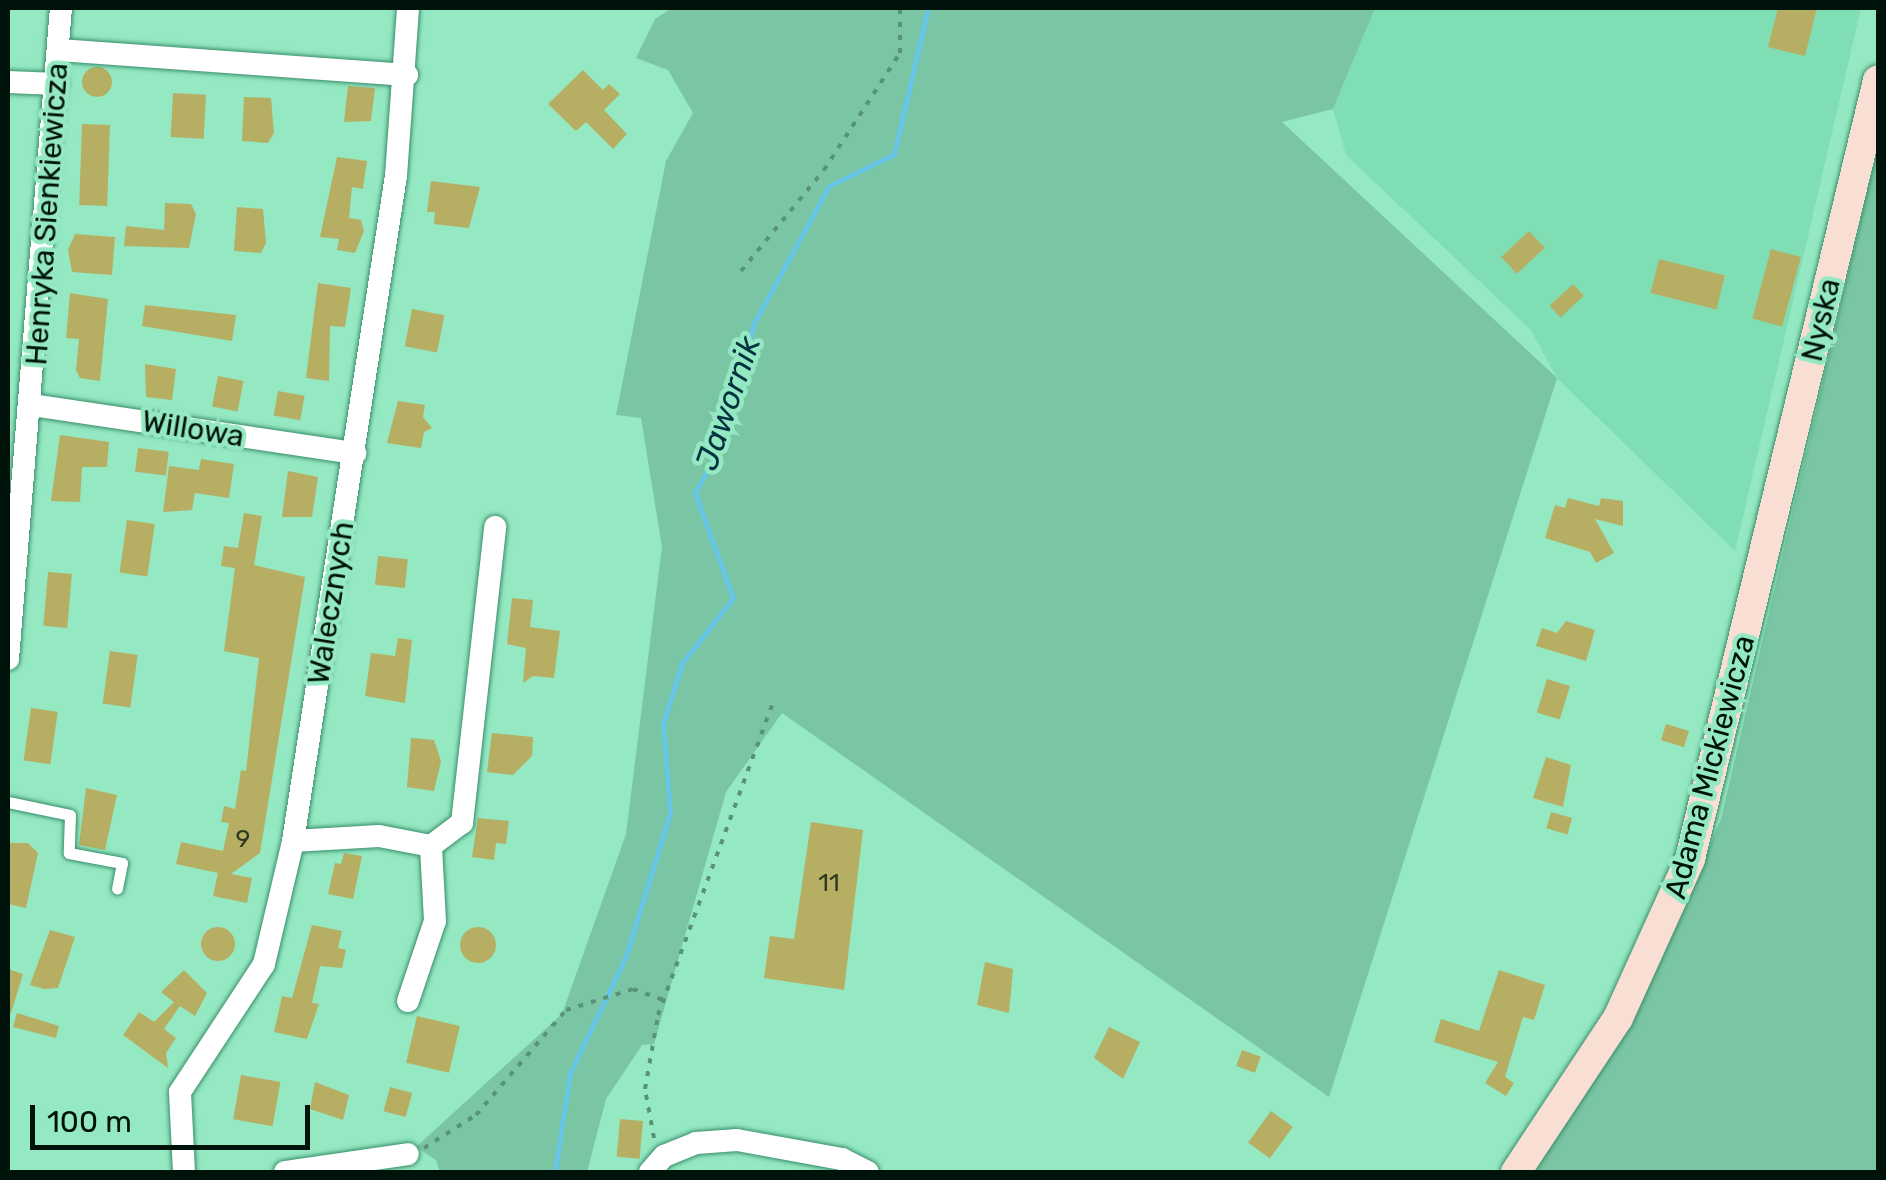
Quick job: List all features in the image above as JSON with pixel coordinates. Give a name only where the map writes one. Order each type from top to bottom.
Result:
[{"type":"street","name":"Henryka Sienkiewicza","points":[[8,659],[13,548],[32,405],[62,8]]},
{"type":"street","name":"Walecznych","points":[[184,1172],[180,1092],[264,964],[293,841],[355,453],[407,75],[408,8]]},
{"type":"street","points":[[59,50],[407,75]]},
{"type":"street","name":"Nyska","points":[[1764,560],[1878,80]]},
{"type":"street","points":[[8,82],[56,84]]},
{"type":"street","name":"Willowa","points":[[32,405],[355,453]]},
{"type":"street","points":[[293,841],[379,836],[431,846],[462,822],[495,526]]},
{"type":"street","name":"Adama Mickiewicza","points":[[1516,1172],[1618,1018],[1666,925],[1702,819],[1764,560]]},
{"type":"street","points":[[408,1000],[435,921],[431,846]]},
{"type":"street","points":[[654,1167],[696,1143],[738,1140],[842,1159],[868,1172]]},
{"type":"street","points":[[285,1172],[408,1154]]},
{"type":"lane","points":[[8,802],[70,815],[69,852],[122,863],[116,889]]},
{"type":"path","points":[[742,271],[824,170],[900,53],[900,8]]},
{"type":"path","points":[[654,1167],[645,1089],[664,1000],[773,703]]},
{"type":"path","points":[[408,1154],[450,1137],[476,1114],[566,1010],[593,998],[622,992],[664,1000]]},
{"type":"shaded area","points":[[672,8],[1375,8],[1333,109],[1282,122],[1557,378],[1329,1097],[782,713],[726,792],[654,1044],[642,1045],[606,1099],[587,1172],[440,1172],[436,1160],[416,1147],[562,1014],[626,834],[662,547],[641,418],[616,415],[666,161],[693,113],[668,70],[636,58],[655,19]]},
{"type":"shaded area","points":[[1375,8],[1861,8],[1735,551],[1557,378],[1531,330],[1346,155],[1333,109]]},
{"type":"shaded area","points":[[1878,145],[1878,1172],[1528,1172],[1675,928],[1721,819]]},
{"type":"building","points":[[1778,8],[1817,8],[1805,56],[1768,47]]},
{"type":"building","points":[[97,67],[107,72],[112,82],[107,92],[97,97],[87,92],[82,82],[87,72]]},
{"type":"building","points":[[583,70],[603,90],[609,84],[620,94],[604,110],[627,134],[613,149],[586,122],[576,131],[548,104]]},
{"type":"building","points":[[348,86],[375,88],[371,121],[344,122]]},
{"type":"building","points":[[173,93],[206,95],[204,139],[171,137]]},
{"type":"building","points":[[244,97],[271,98],[274,133],[268,143],[242,141]]},
{"type":"building","points":[[82,124],[110,125],[107,206],[79,205]]},
{"type":"building","points":[[337,157],[367,161],[363,189],[352,187],[349,218],[361,220],[364,231],[355,253],[337,250],[339,239],[320,237]]},
{"type":"building","points":[[431,181],[480,187],[469,228],[434,224],[435,212],[427,212]]},
{"type":"building","points":[[165,203],[191,204],[196,214],[189,248],[124,246],[126,226],[164,230]]},
{"type":"building","points":[[237,207],[263,209],[266,243],[261,253],[234,251]]},
{"type":"building","points":[[1529,231],[1545,248],[1517,274],[1501,257]]},
{"type":"building","points":[[75,234],[115,237],[112,275],[72,272],[68,250]]},
{"type":"building","points":[[1771,249],[1801,257],[1782,327],[1752,319]]},
{"type":"building","points":[[1659,259],[1725,275],[1717,309],[1651,293]]},
{"type":"building","points":[[318,283],[351,288],[345,327],[330,326],[329,381],[306,378]]},
{"type":"building","points":[[1573,284],[1584,296],[1561,318],[1550,306]]},
{"type":"building","points":[[70,293],[108,299],[100,381],[80,378],[76,370],[79,339],[66,338]]},
{"type":"building","points":[[145,305],[236,315],[232,341],[142,326]]},
{"type":"building","points":[[412,309],[444,315],[437,353],[405,346]]},
{"type":"building","points":[[145,364],[176,369],[172,400],[146,397]]},
{"type":"building","points":[[218,376],[244,381],[238,411],[212,406]]},
{"type":"building","points":[[278,391],[305,396],[300,420],[274,416]]},
{"type":"building","points":[[398,401],[425,405],[423,417],[432,428],[424,432],[421,448],[387,443]]},
{"type":"building","points":[[60,435],[109,442],[107,467],[82,467],[80,502],[51,501]]},
{"type":"building","points":[[138,448],[169,452],[166,476],[135,472]]},
{"type":"building","points":[[201,459],[234,464],[229,498],[195,493],[192,510],[163,512],[169,466],[199,470]]},
{"type":"building","points":[[288,471],[318,477],[312,517],[282,517]]},
{"type":"building","points":[[1568,498],[1599,506],[1601,498],[1623,501],[1623,526],[1595,519],[1614,553],[1596,563],[1590,552],[1545,538],[1555,505],[1565,508]]},
{"type":"building","points":[[244,513],[262,516],[254,565],[305,577],[260,853],[231,874],[252,878],[247,903],[213,896],[218,873],[176,864],[181,842],[223,851],[229,823],[221,822],[224,806],[235,809],[241,770],[246,771],[259,658],[224,651],[235,568],[221,566],[224,546],[238,548]]},
{"type":"building","points":[[127,520],[155,524],[147,576],[120,572]]},
{"type":"building","points":[[378,556],[408,559],[405,588],[375,585]]},
{"type":"building","points":[[48,572],[72,574],[67,628],[43,626]]},
{"type":"building","points":[[512,598],[533,600],[530,627],[560,631],[554,678],[533,676],[523,683],[526,648],[507,644]]},
{"type":"building","points":[[1566,621],[1595,630],[1586,661],[1536,646],[1542,628],[1557,633]]},
{"type":"building","points":[[398,638],[412,640],[405,703],[365,696],[371,653],[395,656]]},
{"type":"building","points":[[110,651],[138,655],[130,707],[103,703]]},
{"type":"building","points":[[1547,679],[1570,686],[1560,719],[1537,712]]},
{"type":"building","points":[[31,708],[58,712],[50,764],[24,760]]},
{"type":"building","points":[[1666,724],[1689,731],[1684,747],[1661,740]]},
{"type":"building","points":[[492,733],[533,737],[532,756],[513,775],[487,772]]},
{"type":"building","points":[[411,738],[434,740],[441,761],[434,791],[407,787]]},
{"type":"building","points":[[1546,757],[1571,765],[1563,807],[1533,798]]},
{"type":"building","points":[[86,788],[117,795],[105,850],[79,845]]},
{"type":"building","points":[[1551,812],[1572,818],[1567,834],[1546,828]]},
{"type":"building","points":[[478,818],[509,821],[506,844],[496,843],[494,860],[472,857]]},
{"type":"building","points":[[811,822],[863,830],[844,990],[764,978],[770,936],[794,939]]},
{"type":"building","points":[[8,843],[28,843],[38,853],[26,908],[8,904]]},
{"type":"building","points":[[344,853],[362,856],[353,899],[328,894],[335,863],[341,864]]},
{"type":"building","points":[[312,925],[342,931],[338,948],[346,950],[342,968],[320,966],[312,1003],[319,1004],[307,1039],[274,1032],[282,996],[292,998]]},
{"type":"building","points":[[218,927],[230,932],[235,944],[230,956],[218,961],[206,956],[201,944],[206,932]]},
{"type":"building","points":[[478,927],[491,932],[496,945],[491,958],[478,963],[465,958],[460,945],[465,932]]},
{"type":"building","points":[[50,930],[75,937],[58,988],[44,989],[30,985]]},
{"type":"building","points":[[985,962],[1013,969],[1009,1013],[977,1005]]},
{"type":"building","points":[[8,969],[23,974],[11,1013],[8,1013]]},
{"type":"building","points":[[184,970],[207,993],[195,1016],[180,1006],[164,1029],[176,1038],[166,1053],[168,1068],[123,1035],[139,1012],[154,1022],[174,1002],[161,992]]},
{"type":"building","points":[[1499,970],[1545,985],[1534,1020],[1523,1017],[1505,1077],[1514,1083],[1506,1096],[1485,1083],[1498,1062],[1434,1042],[1441,1019],[1479,1031]]},
{"type":"building","points":[[17,1013],[59,1026],[56,1038],[13,1027]]},
{"type":"building","points":[[417,1016],[460,1026],[449,1073],[406,1063]]},
{"type":"building","points":[[1109,1027],[1140,1042],[1123,1079],[1094,1058]]},
{"type":"building","points":[[1242,1050],[1261,1057],[1255,1073],[1236,1066]]},
{"type":"building","points":[[241,1075],[280,1082],[273,1126],[233,1119]]},
{"type":"building","points":[[315,1082],[349,1095],[343,1120],[310,1109]]},
{"type":"building","points":[[390,1087],[412,1093],[406,1117],[384,1111]]},
{"type":"building","points":[[1271,1111],[1293,1127],[1270,1158],[1248,1143]]},
{"type":"building","points":[[620,1119],[643,1121],[640,1159],[617,1157]]},
{"type":"waterway","name":"Jawornik","points":[[555,1172],[570,1073],[626,956],[670,813],[663,724],[682,663],[733,598],[695,493],[719,449],[754,323],[829,186],[894,154],[928,8]]}]
